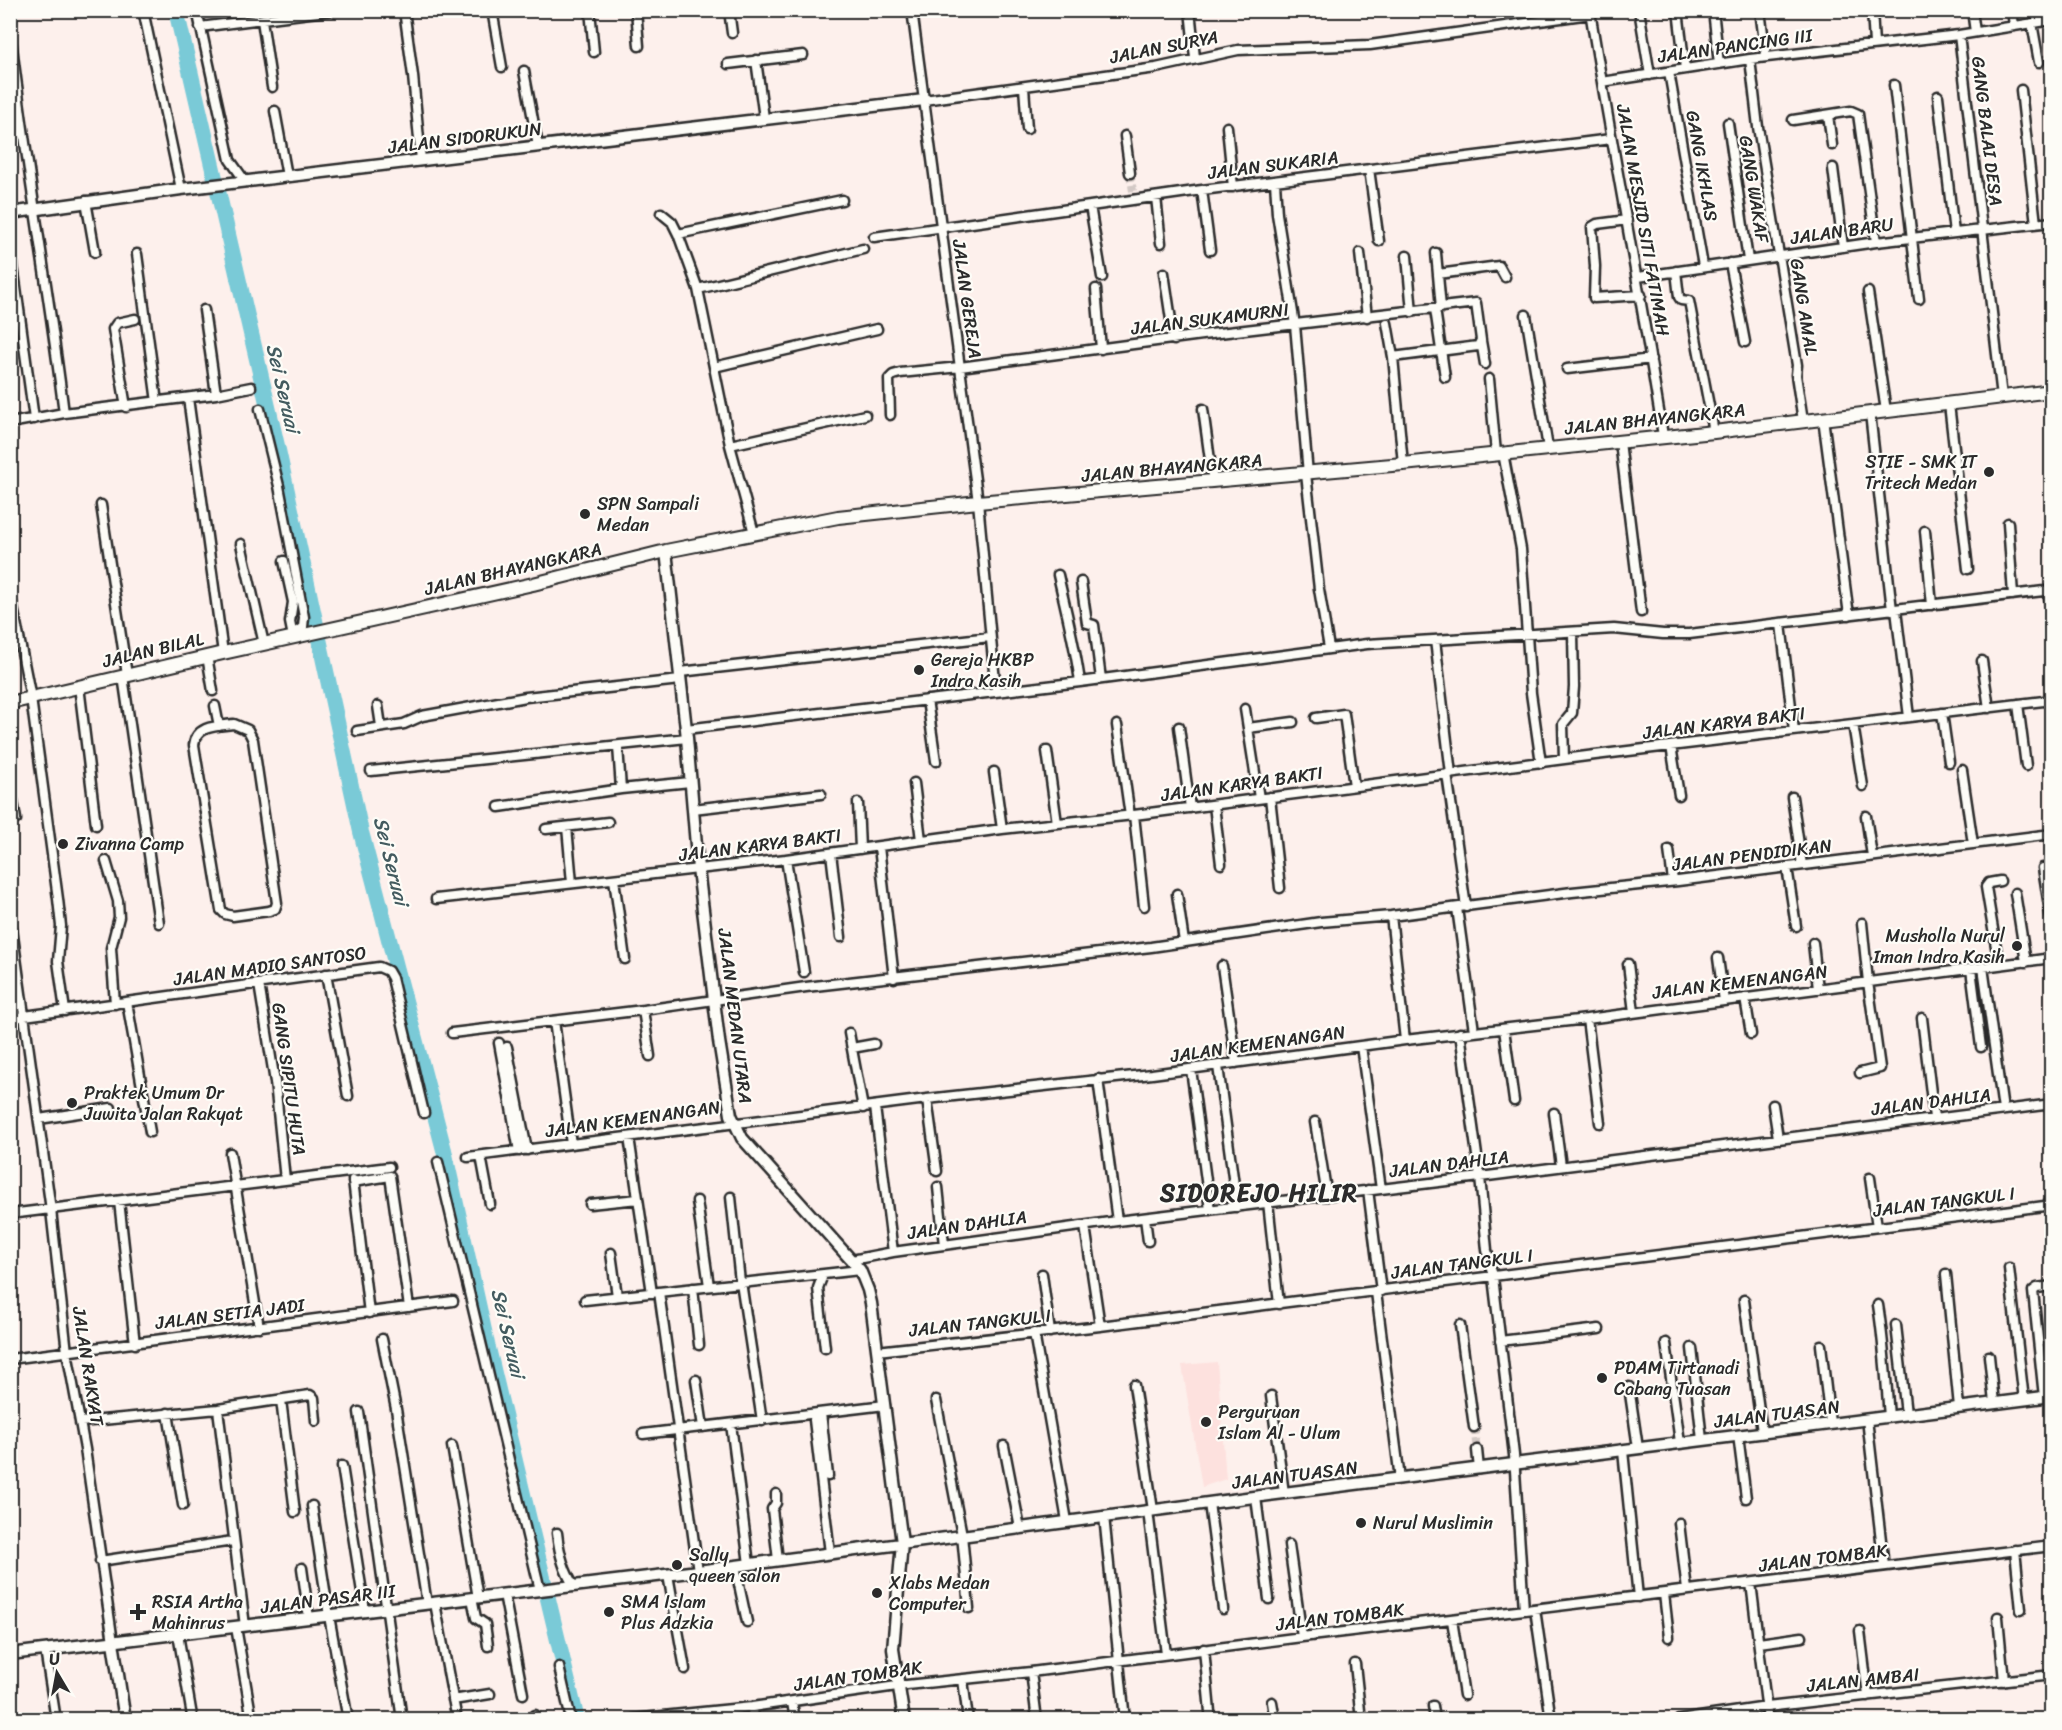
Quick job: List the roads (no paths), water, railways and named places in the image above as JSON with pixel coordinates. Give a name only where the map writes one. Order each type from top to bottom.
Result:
[{"type":"main road","name":"JALAN BHAYANGKARA","points":[[297,635],[533,584],[666,551],[858,514],[1307,474],[1620,442],[2052,391]]},
{"type":"main road","name":"JALAN BILAL","points":[[10,703],[297,635]]},
{"type":"street","points":[[143,10],[181,189]]},
{"type":"street","points":[[196,10],[231,160],[241,182]]},
{"type":"street","points":[[200,27],[334,10]]},
{"type":"street","points":[[404,10],[421,160]]},
{"type":"street","points":[[492,10],[502,67]]},
{"type":"street","points":[[590,10],[594,52]]},
{"type":"street","points":[[636,10],[639,46]]},
{"type":"street","points":[[729,10],[732,33]]},
{"type":"street","name":"JALAN GEREJA","points":[[912,10],[978,502],[996,692]]},
{"type":"street","points":[[1190,10],[1195,58]]},
{"type":"street","points":[[1639,10],[1650,75]]},
{"type":"street","points":[[1678,10],[1686,69]]},
{"type":"street","points":[[1713,10],[1719,64]]},
{"type":"street","points":[[1760,10],[1766,57]]},
{"type":"street","points":[[1872,10],[1874,44]]},
{"type":"street","points":[[1972,10],[1975,32]]},
{"type":"street","points":[[2012,10],[2013,26]]},
{"type":"street","name":"JALAN SURYA","points":[[924,100],[1156,68],[1238,50],[1370,45],[1590,12]]},
{"type":"street","name":"JALAN MESJID SITI FATIMAH","points":[[1590,12],[1611,139],[1638,277],[1663,436]]},
{"type":"street","points":[[262,20],[272,87]]},
{"type":"street","name":"JALAN PANCING III","points":[[1602,82],[1750,59],[1959,35],[2052,20]]},
{"type":"street","points":[[2032,23],[2039,62]]},
{"type":"street","points":[[10,30],[22,130],[64,413]]},
{"type":"street","name":"GANG BALAI DESA","points":[[1959,35],[2002,397]]},
{"type":"street","points":[[728,64],[803,55]]},
{"type":"street","name":"GANG AMAL","points":[[1750,59],[1758,127],[1797,365],[1796,375],[1803,421]]},
{"type":"street","points":[[756,60],[764,118]]},
{"type":"street","points":[[524,70],[538,146]]},
{"type":"street","name":"GANG IKHLAS","points":[[1669,72],[1703,267]]},
{"type":"street","points":[[1894,86],[1919,299]]},
{"type":"street","points":[[1024,87],[1027,129]]},
{"type":"street","points":[[2021,90],[2036,224]]},
{"type":"street","points":[[1938,96],[1954,234]]},
{"type":"street","name":"JALAN SIDORUKUN","points":[[10,213],[181,189],[924,100]]},
{"type":"street","points":[[275,111],[287,176]]},
{"type":"street","points":[[1793,120],[1851,111],[1858,114],[1876,242]]},
{"type":"street","points":[[1828,115],[1832,145]]},
{"type":"street","name":"GANG WAKAF","points":[[1728,123],[1748,260]]},
{"type":"street","points":[[1227,127],[1233,187]]},
{"type":"street","points":[[1125,136],[1130,173]]},
{"type":"street","name":"JALAN SUKARIA","points":[[873,237],[1090,206],[1134,196],[1156,197],[1611,139]]},
{"type":"street","points":[[1833,168],[1843,247]]},
{"type":"street","points":[[1369,169],[1379,241]]},
{"type":"street","points":[[1275,182],[1277,214],[1295,325],[1319,590],[1329,648]]},
{"type":"street","points":[[1202,190],[1210,250]]},
{"type":"street","points":[[1156,197],[1161,243]]},
{"type":"street","points":[[678,234],[842,200]]},
{"type":"street","points":[[86,201],[95,252]]},
{"type":"street","points":[[1090,206],[1102,277]]},
{"type":"street","points":[[662,213],[672,222],[678,234],[699,290],[730,445],[754,533]]},
{"type":"street","points":[[1627,220],[1597,224],[1592,227],[1595,266],[1594,298],[1641,295]]},
{"type":"street","name":"JALAN BARU","points":[[1638,277],[1876,242],[2052,222]]},
{"type":"street","points":[[10,243],[34,419]]},
{"type":"street","points":[[699,290],[863,249]]},
{"type":"street","points":[[1360,253],[1367,317]]},
{"type":"street","points":[[1436,253],[1438,309],[1445,377]]},
{"type":"street","points":[[137,254],[157,402]]},
{"type":"street","points":[[1407,256],[1412,312]]},
{"type":"street","points":[[1730,263],[1745,342]]},
{"type":"street","points":[[1438,274],[1499,266],[1505,277]]},
{"type":"street","points":[[1676,271],[1679,297],[1681,300],[1689,301],[1714,432]]},
{"type":"street","points":[[1164,273],[1174,340]]},
{"type":"street","points":[[1096,289],[1101,349]]},
{"type":"street","points":[[1868,292],[1886,411]]},
{"type":"street","name":"JALAN SUKAMURNI","points":[[890,415],[889,383],[893,375],[1476,303],[1481,340]]},
{"type":"street","points":[[204,310],[216,394]]},
{"type":"street","points":[[1526,315],[1548,448]]},
{"type":"street","points":[[126,407],[112,329],[117,323],[135,319]]},
{"type":"street","points":[[1387,323],[1393,357],[1403,464]]},
{"type":"street","points":[[714,367],[877,329]]},
{"type":"street","points":[[1393,357],[1478,346],[1481,340]]},
{"type":"street","points":[[1481,340],[1485,364]]},
{"type":"street","points":[[1568,369],[1651,359]]},
{"type":"street","points":[[1489,379],[1499,453],[1521,549],[1531,693],[1541,763]]},
{"type":"street","points":[[10,423],[64,413],[126,407],[251,387]]},
{"type":"street","points":[[188,398],[223,653]]},
{"type":"street","points":[[1949,404],[1968,569]]},
{"type":"street","points":[[260,409],[279,486],[304,617],[303,627],[297,635],[290,622],[293,602],[284,561]]},
{"type":"street","points":[[1203,409],[1213,482]]},
{"type":"street","points":[[1870,413],[1909,717]]},
{"type":"street","points":[[730,445],[865,415]]},
{"type":"street","points":[[1823,418],[1849,615]]},
{"type":"street","points":[[1620,442],[1641,612]]},
{"type":"street","points":[[101,505],[159,923]]},
{"type":"street","points":[[2008,523],[2013,595]]},
{"type":"street","points":[[1925,531],[1932,605]]},
{"type":"street","points":[[241,544],[264,644]]},
{"type":"street","name":"JALAN MEDAN UTARA","points":[[666,551],[698,869],[725,1082],[733,1123],[742,1138],[860,1270],[871,1303],[902,1544],[893,1649],[904,1719]]},
{"type":"street","points":[[1058,575],[1069,628],[1074,636],[1080,682]]},
{"type":"street","points":[[1081,582],[1087,623],[1094,625],[1101,679]]},
{"type":"street","points":[[371,771],[618,746],[686,734],[927,700],[1367,644],[1614,629],[1683,634],[2050,590],[2052,617]]},
{"type":"street","points":[[10,592],[31,698],[59,909],[58,961],[65,1011]]},
{"type":"street","points":[[1781,624],[1794,731]]},
{"type":"street","points":[[1564,759],[1563,723],[1571,715],[1574,687],[1573,633]]},
{"type":"street","points":[[357,731],[404,724],[422,716],[526,698],[990,637]]},
{"type":"street","points":[[1435,640],[1474,1031]]},
{"type":"street","points":[[207,656],[213,691]]},
{"type":"street","points":[[1982,661],[1989,708]]},
{"type":"street","points":[[79,686],[96,825]]},
{"type":"street","points":[[927,700],[936,761]]},
{"type":"street","name":"JALAN KARYA BAKTI","points":[[436,899],[786,859],[1002,829],[1190,808],[1564,759],[2052,700]]},
{"type":"street","points":[[2018,704],[2026,766]]},
{"type":"street","points":[[215,706],[219,726]]},
{"type":"street","points":[[378,706],[381,726]]},
{"type":"street","points":[[1245,709],[1259,798]]},
{"type":"street","points":[[1942,713],[1949,762]]},
{"type":"street","points":[[1316,718],[1344,714],[1354,786]]},
{"type":"street","points":[[1248,728],[1293,722]]},
{"type":"street","points":[[234,724],[244,727],[253,740],[277,900],[277,906],[269,912],[230,916],[225,915],[221,910],[194,745],[200,731],[219,726],[234,724]]},
{"type":"street","points":[[1117,724],[1144,906]]},
{"type":"street","points":[[1853,724],[1863,786]]},
{"type":"street","points":[[1179,727],[1190,808]]},
{"type":"street","points":[[618,746],[621,789]]},
{"type":"street","points":[[1671,746],[1679,795]]},
{"type":"street","points":[[1047,751],[1057,823]]},
{"type":"street","points":[[1962,770],[1973,844]]},
{"type":"street","points":[[994,772],[1002,829]]},
{"type":"street","points":[[499,807],[621,789],[690,782]]},
{"type":"street","points":[[10,783],[16,819],[10,821]]},
{"type":"street","points":[[914,783],[921,840]]},
{"type":"street","points":[[693,809],[821,794]]},
{"type":"street","points":[[1270,797],[1280,888]]},
{"type":"street","points":[[1792,797],[1802,865]]},
{"type":"street","points":[[858,803],[860,849]]},
{"type":"street","points":[[1214,805],[1221,864]]},
{"type":"street","points":[[1866,816],[1872,856]]},
{"type":"street","points":[[546,829],[608,822]]},
{"type":"street","points":[[567,827],[572,884]]},
{"type":"street","name":"JALAN PENDIDIKAN","points":[[1461,907],[1572,891],[1673,881],[2052,834]]},
{"type":"street","points":[[879,847],[894,978]]},
{"type":"street","points":[[1669,850],[1673,881]]},
{"type":"street","points":[[831,853],[841,937]]},
{"type":"street","points":[[786,859],[804,972]]},
{"type":"street","points":[[106,861],[118,901],[119,917],[111,948],[115,1004]]},
{"type":"street","points":[[1787,867],[1796,926]]},
{"type":"street","points":[[2043,868],[2052,925]]},
{"type":"street","points":[[614,879],[625,959]]},
{"type":"street","points":[[1999,965],[1986,887],[1989,883],[2000,881]]},
{"type":"street","points":[[2015,893],[2026,962]]},
{"type":"street","points":[[1178,894],[1184,942]]},
{"type":"street","points":[[452,1033],[714,1001],[806,987],[1184,942],[1321,922],[1461,907]]},
{"type":"street","name":"JALAN RAKYAT","points":[[10,915],[51,1210],[66,1352],[81,1422],[125,1719]]},
{"type":"street","points":[[1391,916],[1405,1040]]},
{"type":"street","points":[[1860,1073],[1880,1068],[1862,923]]},
{"type":"street","points":[[1813,943],[1818,989]]},
{"type":"street","points":[[1718,958],[1724,1001]]},
{"type":"street","name":"JALAN KEMENANGAN","points":[[468,1157],[927,1099],[1191,1070],[1474,1031],[1587,1019],[2052,958]]},
{"type":"street","points":[[1628,964],[1634,1012]]},
{"type":"street","points":[[1222,966],[1236,1063]]},
{"type":"street","name":"JALAN MADIO SANTOSO","points":[[10,1018],[374,967],[384,969],[392,978],[424,1113]]},
{"type":"street","points":[[1983,967],[2003,1110]]},
{"type":"street","points":[[1971,969],[1981,1047]]},
{"type":"street","points":[[326,974],[348,1096]]},
{"type":"street","name":"GANG SIPITU HUTA","points":[[259,984],[275,1082],[285,1180]]},
{"type":"street","points":[[1745,998],[1751,1034]]},
{"type":"street","points":[[127,1002],[150,1132]]},
{"type":"street","points":[[643,1010],[650,1056]]},
{"type":"street","points":[[1922,1018],[1934,1118]]},
{"type":"street","points":[[1587,1019],[1600,1123]]},
{"type":"street","points":[[554,1021],[571,1144]]},
{"type":"street","points":[[1504,1029],[1514,1101]]},
{"type":"street","points":[[849,1033],[863,1108]]},
{"type":"street","points":[[1460,1033],[1480,1177],[1487,1250],[1493,1277],[1514,1464],[1524,1610]]},
{"type":"street","points":[[852,1048],[874,1044]]},
{"type":"street","points":[[503,1045],[523,1151]]},
{"type":"street","points":[[1361,1046],[1382,1189]]},
{"type":"street","points":[[1218,1066],[1237,1206]]},
{"type":"street","points":[[1191,1070],[1210,1210]]},
{"type":"street","points":[[1098,1079],[1117,1221]]},
{"type":"street","points":[[927,1099],[937,1171]]},
{"type":"street","name":"JALAN DAHLIA","points":[[852,1260],[893,1252],[1117,1221],[2052,1104]]},
{"type":"street","points":[[1773,1105],[1778,1138]]},
{"type":"street","points":[[875,1107],[893,1252]]},
{"type":"street","points":[[39,1119],[111,1108]]},
{"type":"street","points":[[1554,1113],[1561,1166]]},
{"type":"street","points":[[1315,1122],[1327,1196]]},
{"type":"street","points":[[628,1137],[656,1292],[698,1571]]},
{"type":"street","points":[[230,1153],[259,1327]]},
{"type":"street","points":[[481,1156],[490,1204]]},
{"type":"street","points":[[438,1162],[541,1590]]},
{"type":"street","points":[[353,1178],[388,1167]]},
{"type":"street","points":[[10,1214],[285,1180],[390,1176],[409,1307]]},
{"type":"street","points":[[353,1178],[369,1313]]},
{"type":"street","points":[[1870,1178],[1877,1227]]},
{"type":"street","points":[[938,1187],[944,1245]]},
{"type":"street","points":[[1368,1190],[1400,1479]]},
{"type":"street","points":[[731,1197],[740,1282],[762,1421]]},
{"type":"street","points":[[590,1204],[638,1199]]},
{"type":"street","points":[[119,1201],[135,1344]]},
{"type":"street","points":[[697,1201],[709,1286]]},
{"type":"street","points":[[1268,1202],[1279,1304]]},
{"type":"street","name":"JALAN TANGKUL I","points":[[877,1351],[1279,1304],[2052,1205]]},
{"type":"street","points":[[1145,1218],[1148,1241]]},
{"type":"street","points":[[1085,1226],[1100,1326]]},
{"type":"street","points":[[611,1252],[617,1296]]},
{"type":"street","points":[[2010,1268],[2024,1400]]},
{"type":"street","points":[[585,1300],[860,1270]]},
{"type":"street","points":[[1042,1274],[1050,1332]]},
{"type":"street","points":[[1946,1274],[1959,1407]]},
{"type":"street","points":[[823,1275],[818,1288],[825,1348]]},
{"type":"street","points":[[2048,1397],[2033,1291],[2037,1288],[2052,1286]]},
{"type":"street","points":[[693,1288],[699,1345]]},
{"type":"street","points":[[1744,1300],[1762,1432]]},
{"type":"street","name":"JALAN SETIA JADI","points":[[10,1359],[453,1301]]},
{"type":"street","points":[[1878,1305],[1884,1343],[1883,1355],[1889,1417]]},
{"type":"street","points":[[1896,1324],[1906,1414]]},
{"type":"street","points":[[1460,1325],[1474,1427]]},
{"type":"street","points":[[1500,1341],[1599,1329]]},
{"type":"street","points":[[1034,1333],[1067,1521]]},
{"type":"street","points":[[382,1339],[431,1603],[457,1719]]},
{"type":"street","points":[[1666,1343],[1680,1442]]},
{"type":"street","points":[[1821,1345],[1830,1423]]},
{"type":"street","points":[[1692,1348],[1702,1440]]},
{"type":"street","points":[[1989,1356],[1994,1403]]},
{"type":"street","points":[[696,1380],[703,1426]]},
{"type":"street","points":[[1134,1385],[1151,1510],[1166,1654]]},
{"type":"street","points":[[1629,1387],[1638,1448]]},
{"type":"street","points":[[81,1422],[218,1409],[313,1396],[316,1421]]},
{"type":"street","points":[[1270,1396],[1284,1493]]},
{"type":"street","name":"JALAN TUASAN","points":[[541,1590],[1680,1442],[2048,1397]]},
{"type":"street","points":[[281,1400],[295,1512]]},
{"type":"street","points":[[936,1400],[962,1535],[969,1608]]},
{"type":"street","points":[[643,1434],[703,1426],[818,1417],[885,1405]]},
{"type":"street","points":[[218,1409],[252,1719]]},
{"type":"street","points":[[359,1412],[402,1719]]},
{"type":"street","points":[[168,1413],[183,1505]]},
{"type":"street","points":[[818,1417],[828,1476]]},
{"type":"street","points":[[818,1417],[830,1553]]},
{"type":"street","points":[[1867,1419],[1884,1566]]},
{"type":"street","points":[[731,1424],[749,1564]]},
{"type":"street","points":[[1738,1435],[1746,1498]]},
{"type":"street","points":[[452,1446],[476,1618],[484,1623],[488,1646]]},
{"type":"street","points":[[1004,1446],[1020,1528]]},
{"type":"street","points":[[1477,1450],[1479,1469]]},
{"type":"street","points":[[1623,1451],[1638,1597]]},
{"type":"street","points":[[342,1466],[365,1611]]},
{"type":"street","points":[[776,1494],[776,1503],[772,1509],[778,1560]]},
{"type":"street","points":[[1256,1497],[1269,1599]]},
{"type":"street","points":[[1209,1503],[1223,1609]]},
{"type":"street","points":[[312,1506],[328,1616],[348,1719]]},
{"type":"street","points":[[1104,1516],[1125,1719]]},
{"type":"street","points":[[1679,1522],[1688,1590]]},
{"type":"street","points":[[556,1533],[567,1574],[568,1587]]},
{"type":"street","points":[[100,1561],[233,1541]]},
{"type":"street","points":[[1289,1545],[1302,1637]]},
{"type":"street","name":"JALAN TOMBAK","points":[[633,1719],[752,1707],[897,1686],[1031,1672],[2052,1546]]},
{"type":"street","points":[[2015,1550],[2021,1610]]},
{"type":"street","points":[[735,1566],[747,1622]]},
{"type":"street","points":[[302,1568],[309,1618]]},
{"type":"street","points":[[668,1575],[685,1669]]},
{"type":"street","points":[[1751,1583],[1768,1719]]},
{"type":"street","name":"JALAN PASAR III","points":[[12,1654],[541,1590]]},
{"type":"street","points":[[504,1594],[523,1694]]},
{"type":"street","points":[[1664,1594],[1669,1638]]},
{"type":"street","points":[[1535,1609],[1551,1719]]},
{"type":"street","points":[[1998,1617],[2004,1681]]},
{"type":"street","points":[[1452,1620],[1464,1695]]},
{"type":"street","points":[[1860,1631],[1868,1695]]},
{"type":"street","points":[[178,1634],[192,1716]]},
{"type":"street","points":[[10,1636],[12,1654]]},
{"type":"street","points":[[1759,1642],[1802,1637]]},
{"type":"street","points":[[1204,1649],[1210,1712]]},
{"type":"street","points":[[45,1650],[56,1719]]},
{"type":"street","points":[[1355,1664],[1361,1719]]},
{"type":"street","points":[[559,1667],[571,1719]]},
{"type":"street","points":[[1031,1672],[1037,1719]]},
{"type":"street","name":"JALAN AMBAI","points":[[1679,1719],[2052,1675]]},
{"type":"street","points":[[963,1679],[968,1719]]},
{"type":"street","points":[[453,1700],[490,1694]]},
{"type":"street","points":[[792,1702],[795,1719]]},
{"type":"street","points":[[1272,1702],[1275,1719]]},
{"type":"street","points":[[1433,1706],[1435,1719]]},
{"type":"street","points":[[752,1707],[753,1719]]},
{"type":"waterway","name":"Sei Seruai","points":[[176,10],[278,450],[361,832],[444,1150],[487,1344],[577,1720]]},
{"type":"tunnel","points":[[1130,173],[1133,191]]},
{"type":"tunnel","points":[[1474,1427],[1477,1450]]},
{"type":"place","name":"STIE - SMK IT Tritech Medan","points":[[1989,472]]},
{"type":"place","name":"SPN Sampali Medan","points":[[585,514]]},
{"type":"place","name":"Gereja HKBP Indra Kasih","points":[[919,670]]},
{"type":"place","name":"Zivanna Camp","points":[[63,844]]},
{"type":"place","name":"Musholla Nurul Iman Indra Kasih","points":[[2017,946]]},
{"type":"place","name":"Praktek Umum Dr Juwita Jalan Rakyat","points":[[72,1103]]},
{"type":"place","name":"PDAM Tirtanadi Cabang Tuasan","points":[[1602,1378]]},
{"type":"place","name":"Perguruan Islam Al - Ulum","points":[[1206,1422]]},
{"type":"place","name":"Nurul Muslimin","points":[[1361,1523]]},
{"type":"place","name":"Sally queen salon","points":[[677,1565]]},
{"type":"place","name":"Xlabs Medan Computer","points":[[877,1593]]},
{"type":"place","name":"RSIA Artha Mahinrus","points":[[138,1612]]},
{"type":"place","name":"SMA Islam Plus Adzkia","points":[[609,1612]]},
{"type":"district","name":"SIDOREJO HILIR","points":[[1259,1193]]}]
